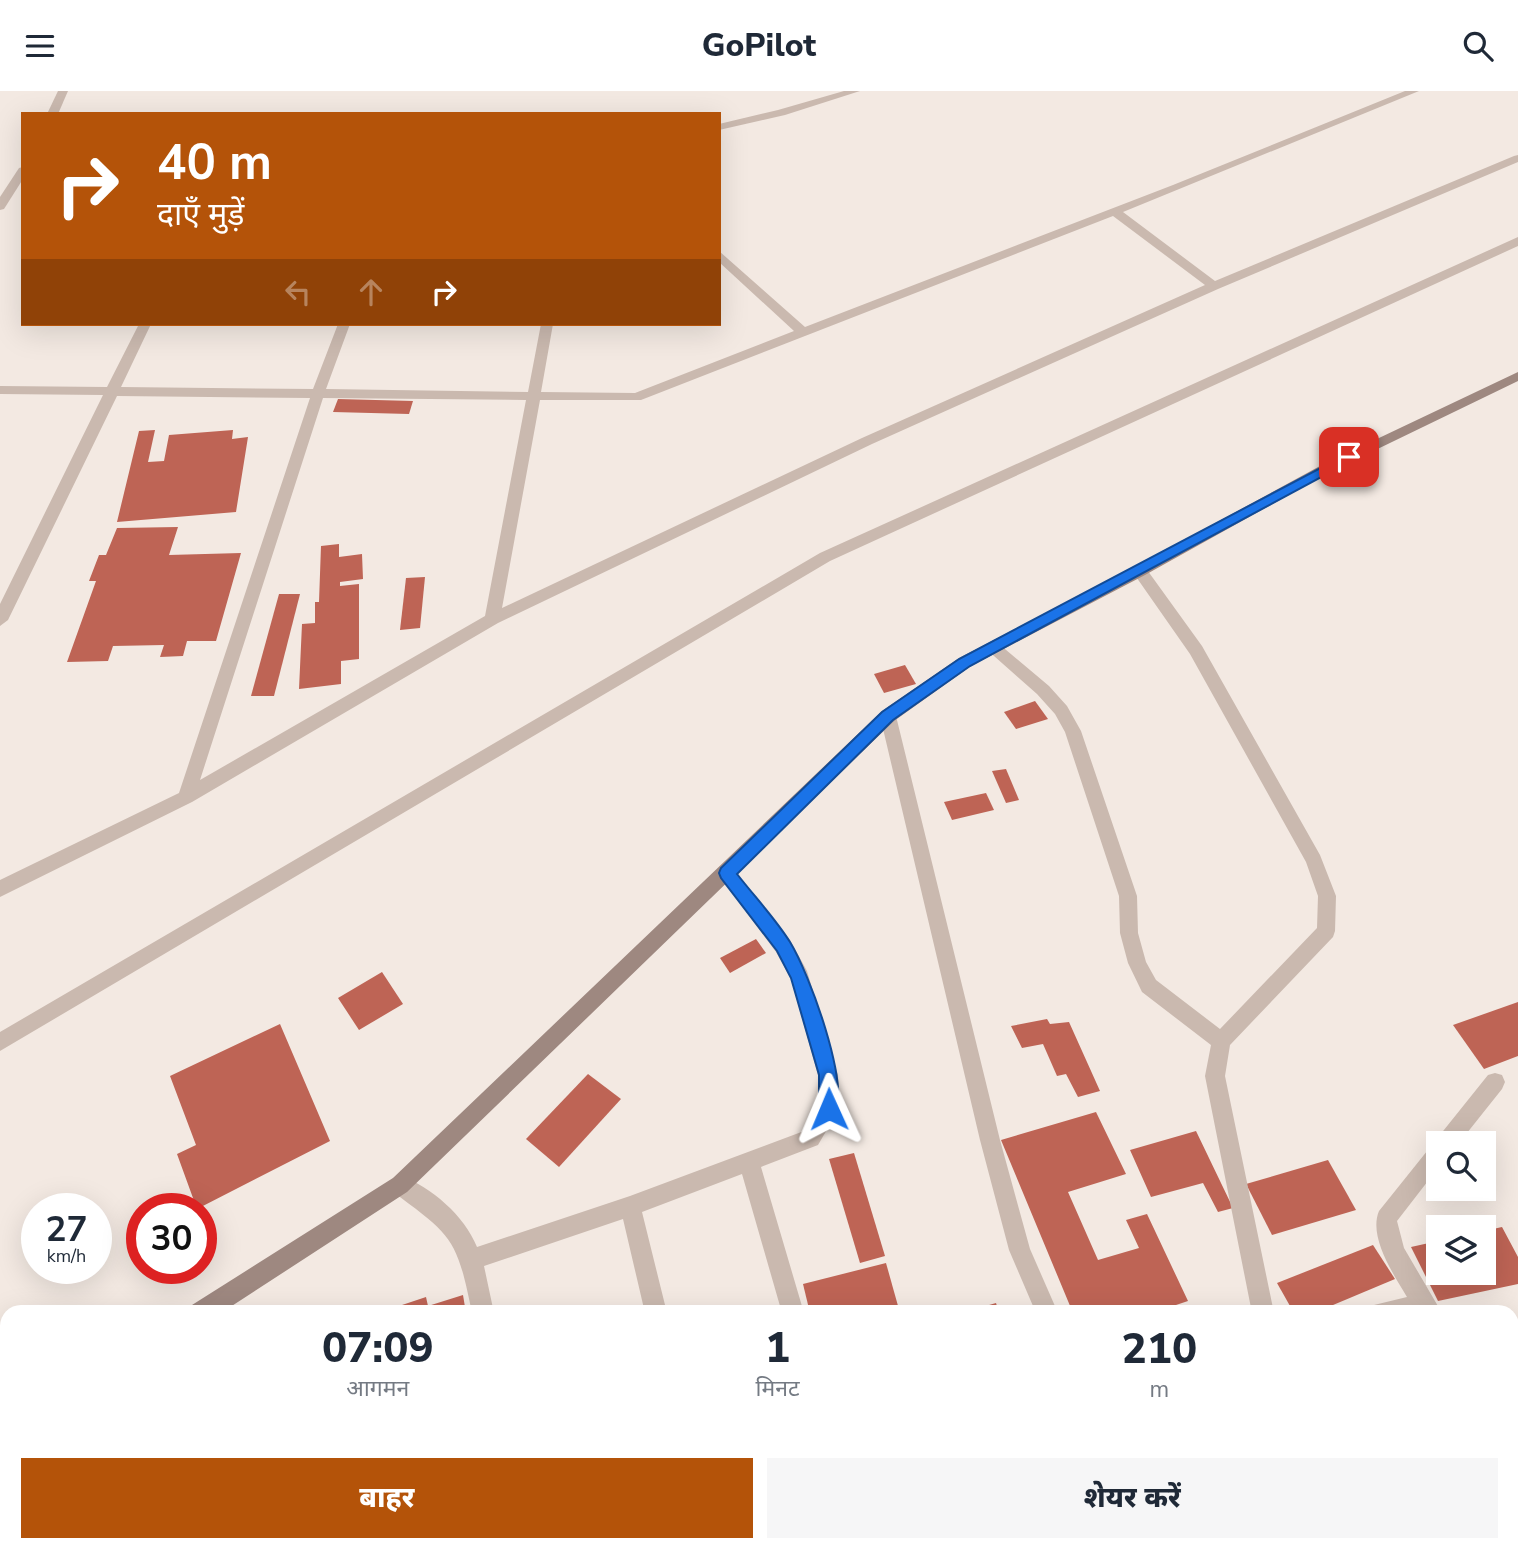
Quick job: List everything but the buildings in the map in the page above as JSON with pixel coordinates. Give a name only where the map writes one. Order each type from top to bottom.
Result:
[{"type":"main road","points":[[212,1305],[400,1185],[888,716],[993,647],[1140,571],[1325,469],[1518,376]]},
{"type":"street","points":[[53,112],[63,91]]},
{"type":"street","points":[[721,127],[782,113],[855,91]]},
{"type":"street","points":[[0,390],[636,397],[1115,212],[1414,91]]},
{"type":"street","points":[[0,889],[186,797],[492,619],[867,441],[1214,286],[1518,158]]},
{"type":"street","points":[[0,206],[21,173]]},
{"type":"street","points":[[1115,212],[1214,286]]},
{"type":"street","points":[[0,1042],[825,557],[1518,241]]},
{"type":"street","points":[[721,257],[804,333]]},
{"type":"street","points":[[0,620],[144,326]]},
{"type":"street","points":[[186,797],[318,393],[343,326]]},
{"type":"street","points":[[492,619],[547,326]]},
{"type":"street","points":[[1140,571],[1196,650],[1314,860],[1327,895],[1326,931],[1221,1041],[1215,1076],[1262,1305]]},
{"type":"street","points":[[993,647],[1042,690],[1061,710],[1073,731],[1128,896],[1129,933],[1137,963],[1149,986],[1221,1041]]},
{"type":"street","points":[[888,716],[990,1140],[1020,1250],[1044,1305]]},
{"type":"street","points":[[471,1260],[630,1206],[811,1138],[829,1109],[828,1075],[800,977],[783,946],[727,873]]},
{"type":"street","points":[[1455,1131],[1494,1082]]},
{"type":"street","points":[[749,1162],[791,1305]]},
{"type":"street","points":[[1426,1167],[1386,1218],[1386,1233],[1426,1305]]},
{"type":"street","points":[[400,1185],[439,1213],[457,1230],[471,1260],[480,1305]]},
{"type":"street","points":[[630,1206],[654,1305]]},
{"type":"route","points":[[829,1109],[828,1075],[800,977],[783,946],[727,873],[888,716],[965,663],[1349,457]]}]
